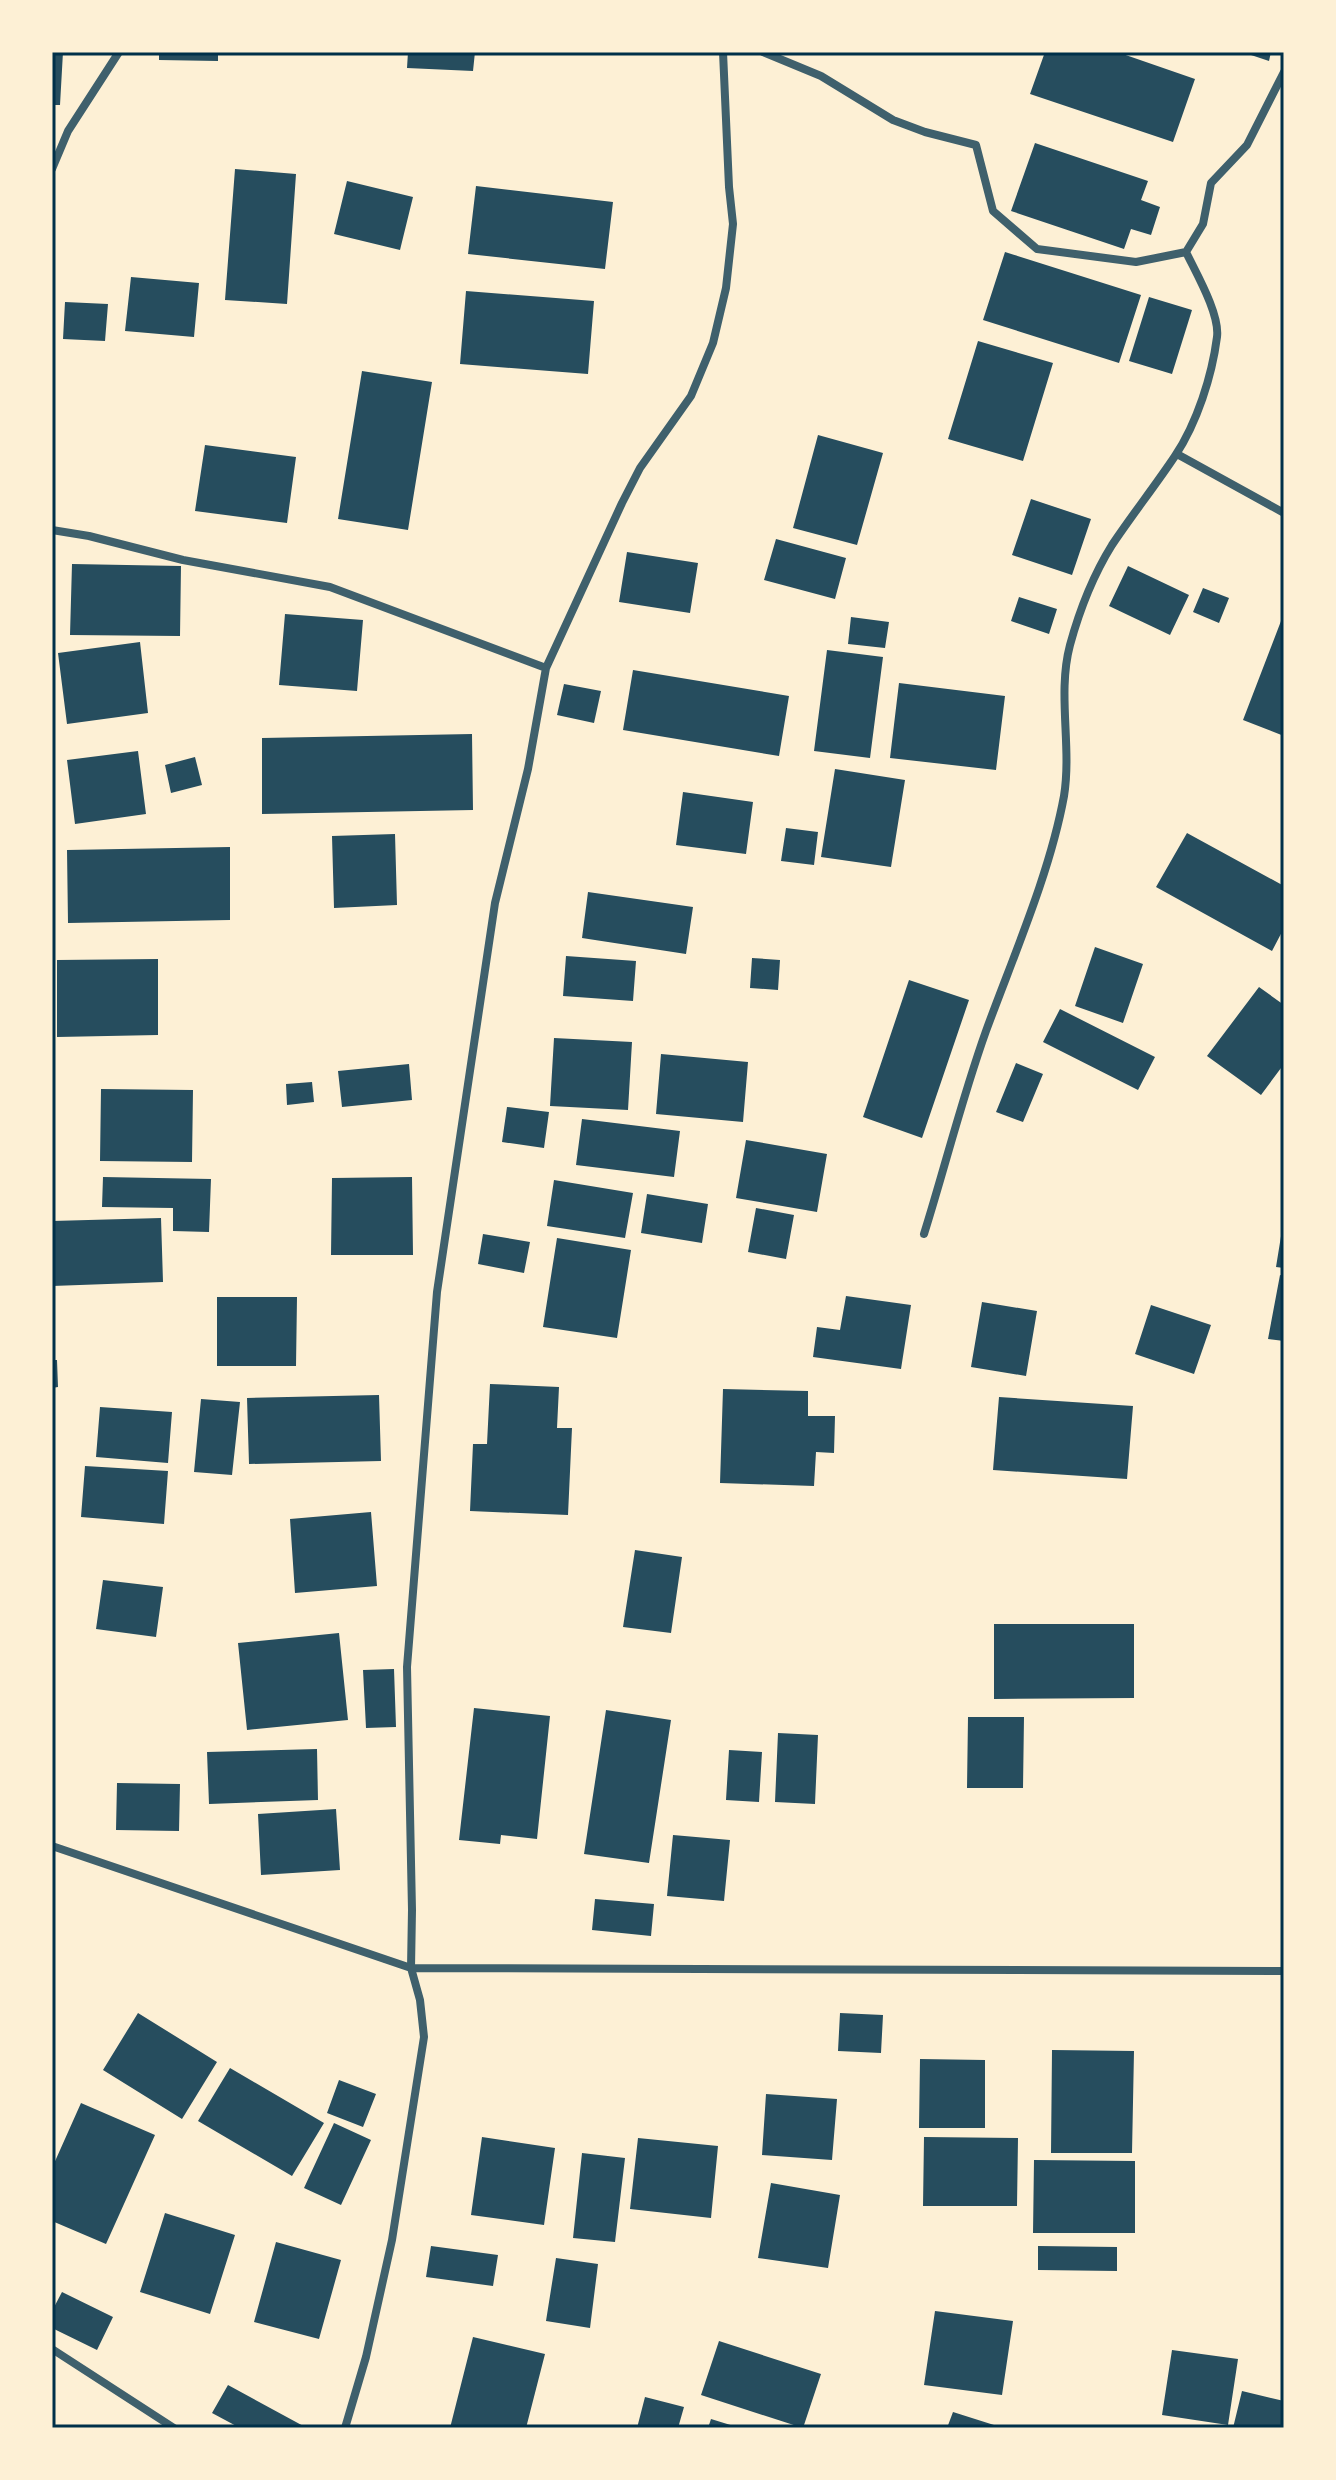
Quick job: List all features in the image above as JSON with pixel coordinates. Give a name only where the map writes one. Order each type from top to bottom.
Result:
[{"type":"street","points":[[52,169],[68,131],[119,52]]},
{"type":"street","points":[[345,2428],[373,2328],[392,2240],[424,2037],[420,2000],[411,1968],[407,1667],[437,1292],[495,903],[528,769],[546,668],[622,503],[640,468],[691,396],[713,343],[726,288],[733,224],[723,52]]},
{"type":"street","points":[[763,52],[821,76],[893,120],[976,145],[993,211],[1037,249],[1136,262],[1186,252],[1203,224],[1211,183],[1247,145],[1284,72]]},
{"type":"street","points":[[924,1234],[983,1039],[1045,867],[1064,796],[1068,749],[1065,688],[1069,647],[1111,548],[1177,454],[1211,367],[1218,332],[1207,297],[1186,252]]},
{"type":"street","points":[[1177,454],[1284,513]]},
{"type":"street","points":[[52,530],[89,536],[183,560],[330,587],[546,668]]},
{"type":"street","points":[[52,1846],[411,1968],[1284,1971]]},
{"type":"street","points":[[52,2349],[174,2428]]},
{"type":"building","points":[[52,52],[63,52],[60,105],[52,105]]},
{"type":"building","points":[[159,52],[218,52],[218,61],[159,60]]},
{"type":"building","points":[[408,52],[475,52],[473,71],[407,68]]},
{"type":"building","points":[[1045,52],[1117,52],[1195,79],[1173,142],[1030,94]]},
{"type":"building","points":[[1242,52],[1271,52],[1269,61]]},
{"type":"building","points":[[1035,143],[1148,181],[1141,200],[1160,207],[1151,235],[1131,229],[1124,249],[1011,211]]},
{"type":"building","points":[[235,169],[296,174],[287,304],[225,300]]},
{"type":"building","points":[[347,181],[413,197],[400,250],[334,234]]},
{"type":"building","points":[[476,186],[613,202],[605,269],[468,254]]},
{"type":"building","points":[[1005,252],[1141,295],[1119,363],[983,320]]},
{"type":"building","points":[[131,277],[199,283],[194,337],[125,331]]},
{"type":"building","points":[[466,291],[594,301],[588,374],[460,364]]},
{"type":"building","points":[[1149,297],[1192,310],[1172,374],[1129,361]]},
{"type":"building","points":[[65,302],[108,304],[105,341],[63,339]]},
{"type":"building","points":[[978,341],[1053,363],[1023,461],[948,439]]},
{"type":"building","points":[[362,371],[432,382],[408,530],[338,519]]},
{"type":"building","points":[[818,435],[883,453],[857,545],[793,528]]},
{"type":"building","points":[[205,445],[296,457],[287,523],[195,511]]},
{"type":"building","points":[[1031,499],[1091,519],[1072,575],[1012,555]]},
{"type":"building","points":[[776,539],[846,558],[835,599],[764,580]]},
{"type":"building","points":[[627,552],[698,563],[690,613],[619,602]]},
{"type":"building","points":[[72,564],[181,566],[180,636],[70,635]]},
{"type":"building","points":[[1128,566],[1189,595],[1170,635],[1109,606]]},
{"type":"building","points":[[1203,588],[1229,598],[1219,623],[1193,612]]},
{"type":"building","points":[[1019,597],[1057,609],[1049,634],[1011,621]]},
{"type":"building","points":[[285,614],[363,620],[357,691],[279,685]]},
{"type":"building","points":[[851,617],[889,622],[885,648],[848,644]]},
{"type":"building","points":[[1281,621],[1284,622],[1284,736],[1243,720]]},
{"type":"building","points":[[140,642],[148,713],[67,724],[58,653]]},
{"type":"building","points":[[827,650],[883,657],[870,758],[814,751]]},
{"type":"building","points":[[633,670],[789,696],[779,756],[623,730]]},
{"type":"building","points":[[899,683],[1005,696],[996,770],[890,758]]},
{"type":"building","points":[[564,684],[601,691],[594,723],[557,715]]},
{"type":"building","points":[[472,734],[473,810],[262,814],[262,738]]},
{"type":"building","points":[[138,751],[146,814],[75,824],[67,760]]},
{"type":"building","points":[[195,757],[202,785],[171,793],[165,765]]},
{"type":"building","points":[[835,769],[905,780],[891,867],[821,857]]},
{"type":"building","points":[[683,792],[753,802],[746,854],[676,845]]},
{"type":"building","points":[[786,828],[818,832],[814,865],[781,861]]},
{"type":"building","points":[[1187,833],[1284,886],[1284,928],[1272,951],[1156,887]]},
{"type":"building","points":[[395,834],[397,905],[334,908],[332,836]]},
{"type":"building","points":[[230,847],[230,920],[68,923],[67,850]]},
{"type":"building","points":[[588,892],[693,907],[686,954],[582,938]]},
{"type":"building","points":[[1095,947],[1143,964],[1123,1023],[1075,1006]]},
{"type":"building","points":[[566,956],[636,961],[633,1001],[563,996]]},
{"type":"building","points":[[752,958],[780,960],[778,990],[750,988]]},
{"type":"building","points":[[158,959],[158,1035],[57,1037],[57,960]]},
{"type":"building","points":[[909,980],[969,1000],[922,1138],[863,1117]]},
{"type":"building","points":[[1259,987],[1284,1005],[1284,1064],[1261,1095],[1207,1056]]},
{"type":"building","points":[[1060,1009],[1155,1057],[1138,1090],[1043,1042]]},
{"type":"building","points":[[554,1038],[632,1042],[628,1110],[550,1106]]},
{"type":"building","points":[[661,1054],[748,1062],[743,1122],[656,1114]]},
{"type":"building","points":[[1016,1063],[1043,1074],[1023,1122],[996,1112]]},
{"type":"building","points":[[409,1064],[412,1100],[342,1107],[338,1071]]},
{"type":"building","points":[[312,1082],[314,1102],[287,1105],[286,1084]]},
{"type":"building","points":[[101,1089],[193,1090],[192,1162],[100,1161]]},
{"type":"building","points":[[507,1107],[549,1112],[544,1148],[502,1142]]},
{"type":"building","points":[[582,1119],[680,1131],[674,1177],[576,1165]]},
{"type":"building","points":[[746,1140],[827,1154],[817,1212],[736,1198]]},
{"type":"building","points":[[103,1177],[211,1179],[209,1232],[173,1231],[173,1208],[102,1207]]},
{"type":"building","points":[[412,1177],[413,1255],[331,1255],[332,1178]]},
{"type":"building","points":[[554,1180],[633,1193],[625,1238],[547,1226]]},
{"type":"building","points":[[647,1194],[708,1204],[702,1243],[641,1233]]},
{"type":"building","points":[[756,1208],[794,1215],[786,1259],[748,1252]]},
{"type":"building","points":[[161,1218],[163,1282],[52,1286],[52,1221]]},
{"type":"building","points":[[1284,1230],[1284,1268],[1276,1267]]},
{"type":"building","points":[[483,1234],[530,1242],[524,1273],[478,1264]]},
{"type":"building","points":[[557,1238],[631,1250],[617,1338],[543,1327]]},
{"type":"building","points":[[1280,1275],[1284,1276],[1284,1341],[1268,1339]]},
{"type":"building","points":[[846,1296],[911,1305],[901,1369],[813,1357],[817,1327],[840,1330]]},
{"type":"building","points":[[217,1297],[297,1297],[296,1366],[217,1366]]},
{"type":"building","points":[[982,1302],[1037,1311],[1026,1376],[971,1367]]},
{"type":"building","points":[[1151,1305],[1211,1325],[1194,1374],[1135,1354]]},
{"type":"building","points":[[52,1360],[57,1360],[58,1387],[52,1388]]},
{"type":"building","points":[[490,1384],[559,1387],[557,1428],[572,1428],[568,1515],[470,1511],[473,1444],[487,1444]]},
{"type":"building","points":[[723,1389],[808,1391],[808,1416],[835,1416],[834,1453],[816,1452],[814,1486],[720,1483]]},
{"type":"building","points":[[379,1395],[381,1461],[249,1464],[247,1398]]},
{"type":"building","points":[[999,1397],[1133,1406],[1127,1479],[993,1470]]},
{"type":"building","points":[[201,1399],[240,1402],[232,1475],[194,1472]]},
{"type":"building","points":[[100,1407],[172,1412],[168,1463],[96,1457]]},
{"type":"building","points":[[85,1466],[168,1471],[164,1524],[81,1517]]},
{"type":"building","points":[[371,1512],[377,1586],[295,1593],[290,1519]]},
{"type":"building","points":[[635,1550],[682,1557],[671,1633],[623,1627]]},
{"type":"building","points":[[103,1580],[163,1587],[156,1637],[96,1629]]},
{"type":"building","points":[[994,1624],[1134,1624],[1134,1698],[994,1699]]},
{"type":"building","points":[[339,1633],[348,1720],[247,1730],[238,1643]]},
{"type":"building","points":[[394,1669],[396,1727],[366,1728],[363,1670]]},
{"type":"building","points":[[474,1708],[550,1716],[537,1839],[501,1835],[500,1844],[459,1840]]},
{"type":"building","points":[[606,1710],[671,1720],[649,1863],[584,1854]]},
{"type":"building","points":[[968,1717],[1024,1717],[1023,1788],[967,1788]]},
{"type":"building","points":[[778,1733],[818,1735],[815,1804],[775,1802]]},
{"type":"building","points":[[317,1749],[318,1800],[209,1804],[207,1752]]},
{"type":"building","points":[[729,1750],[762,1752],[759,1802],[726,1800]]},
{"type":"building","points":[[117,1783],[180,1784],[179,1831],[116,1830]]},
{"type":"building","points":[[336,1809],[340,1870],[261,1875],[258,1814]]},
{"type":"building","points":[[673,1835],[730,1840],[724,1901],[667,1896]]},
{"type":"building","points":[[595,1899],[654,1904],[651,1936],[592,1930]]},
{"type":"building","points":[[138,2013],[217,2062],[182,2119],[103,2070]]},
{"type":"building","points":[[840,2013],[883,2015],[881,2053],[838,2051]]},
{"type":"building","points":[[1052,2050],[1134,2051],[1132,2153],[1051,2153]]},
{"type":"building","points":[[920,2059],[985,2060],[985,2128],[919,2128]]},
{"type":"building","points":[[230,2068],[324,2123],[292,2176],[198,2121]]},
{"type":"building","points":[[339,2080],[376,2094],[363,2127],[327,2113]]},
{"type":"building","points":[[766,2094],[837,2099],[832,2160],[762,2155]]},
{"type":"building","points":[[81,2103],[155,2135],[106,2244],[52,2221],[52,2168]]},
{"type":"building","points":[[334,2123],[371,2140],[341,2205],[304,2188]]},
{"type":"building","points":[[482,2137],[555,2148],[544,2225],[471,2215]]},
{"type":"building","points":[[924,2137],[1018,2138],[1017,2206],[923,2206]]},
{"type":"building","points":[[638,2138],[718,2146],[711,2218],[630,2209]]},
{"type":"building","points":[[582,2153],[625,2158],[615,2242],[573,2238]]},
{"type":"building","points":[[1034,2160],[1135,2161],[1135,2233],[1033,2233]]},
{"type":"building","points":[[771,2183],[840,2195],[828,2268],[758,2258]]},
{"type":"building","points":[[165,2213],[235,2235],[210,2314],[140,2292]]},
{"type":"building","points":[[276,2242],[341,2260],[319,2339],[254,2322]]},
{"type":"building","points":[[431,2246],[498,2255],[493,2286],[426,2277]]},
{"type":"building","points":[[1038,2246],[1117,2247],[1117,2271],[1038,2270]]},
{"type":"building","points":[[556,2258],[598,2264],[590,2328],[546,2321]]},
{"type":"building","points":[[62,2292],[113,2317],[97,2350],[52,2328],[52,2311]]},
{"type":"building","points":[[935,2311],[1013,2321],[1002,2395],[924,2385]]},
{"type":"building","points":[[473,2337],[545,2354],[526,2428],[450,2428]]},
{"type":"building","points":[[719,2341],[821,2374],[803,2428],[701,2395]]},
{"type":"building","points":[[1172,2350],[1238,2359],[1228,2425],[1162,2415]]},
{"type":"building","points":[[228,2385],[307,2428],[240,2428],[212,2413]]},
{"type":"building","points":[[1242,2391],[1284,2401],[1284,2428],[1233,2428]]},
{"type":"building","points":[[645,2397],[684,2407],[678,2428],[637,2428]]},
{"type":"building","points":[[953,2412],[994,2425],[993,2428],[947,2428]]},
{"type":"building","points":[[711,2419],[737,2427],[737,2428],[708,2428]]}]
